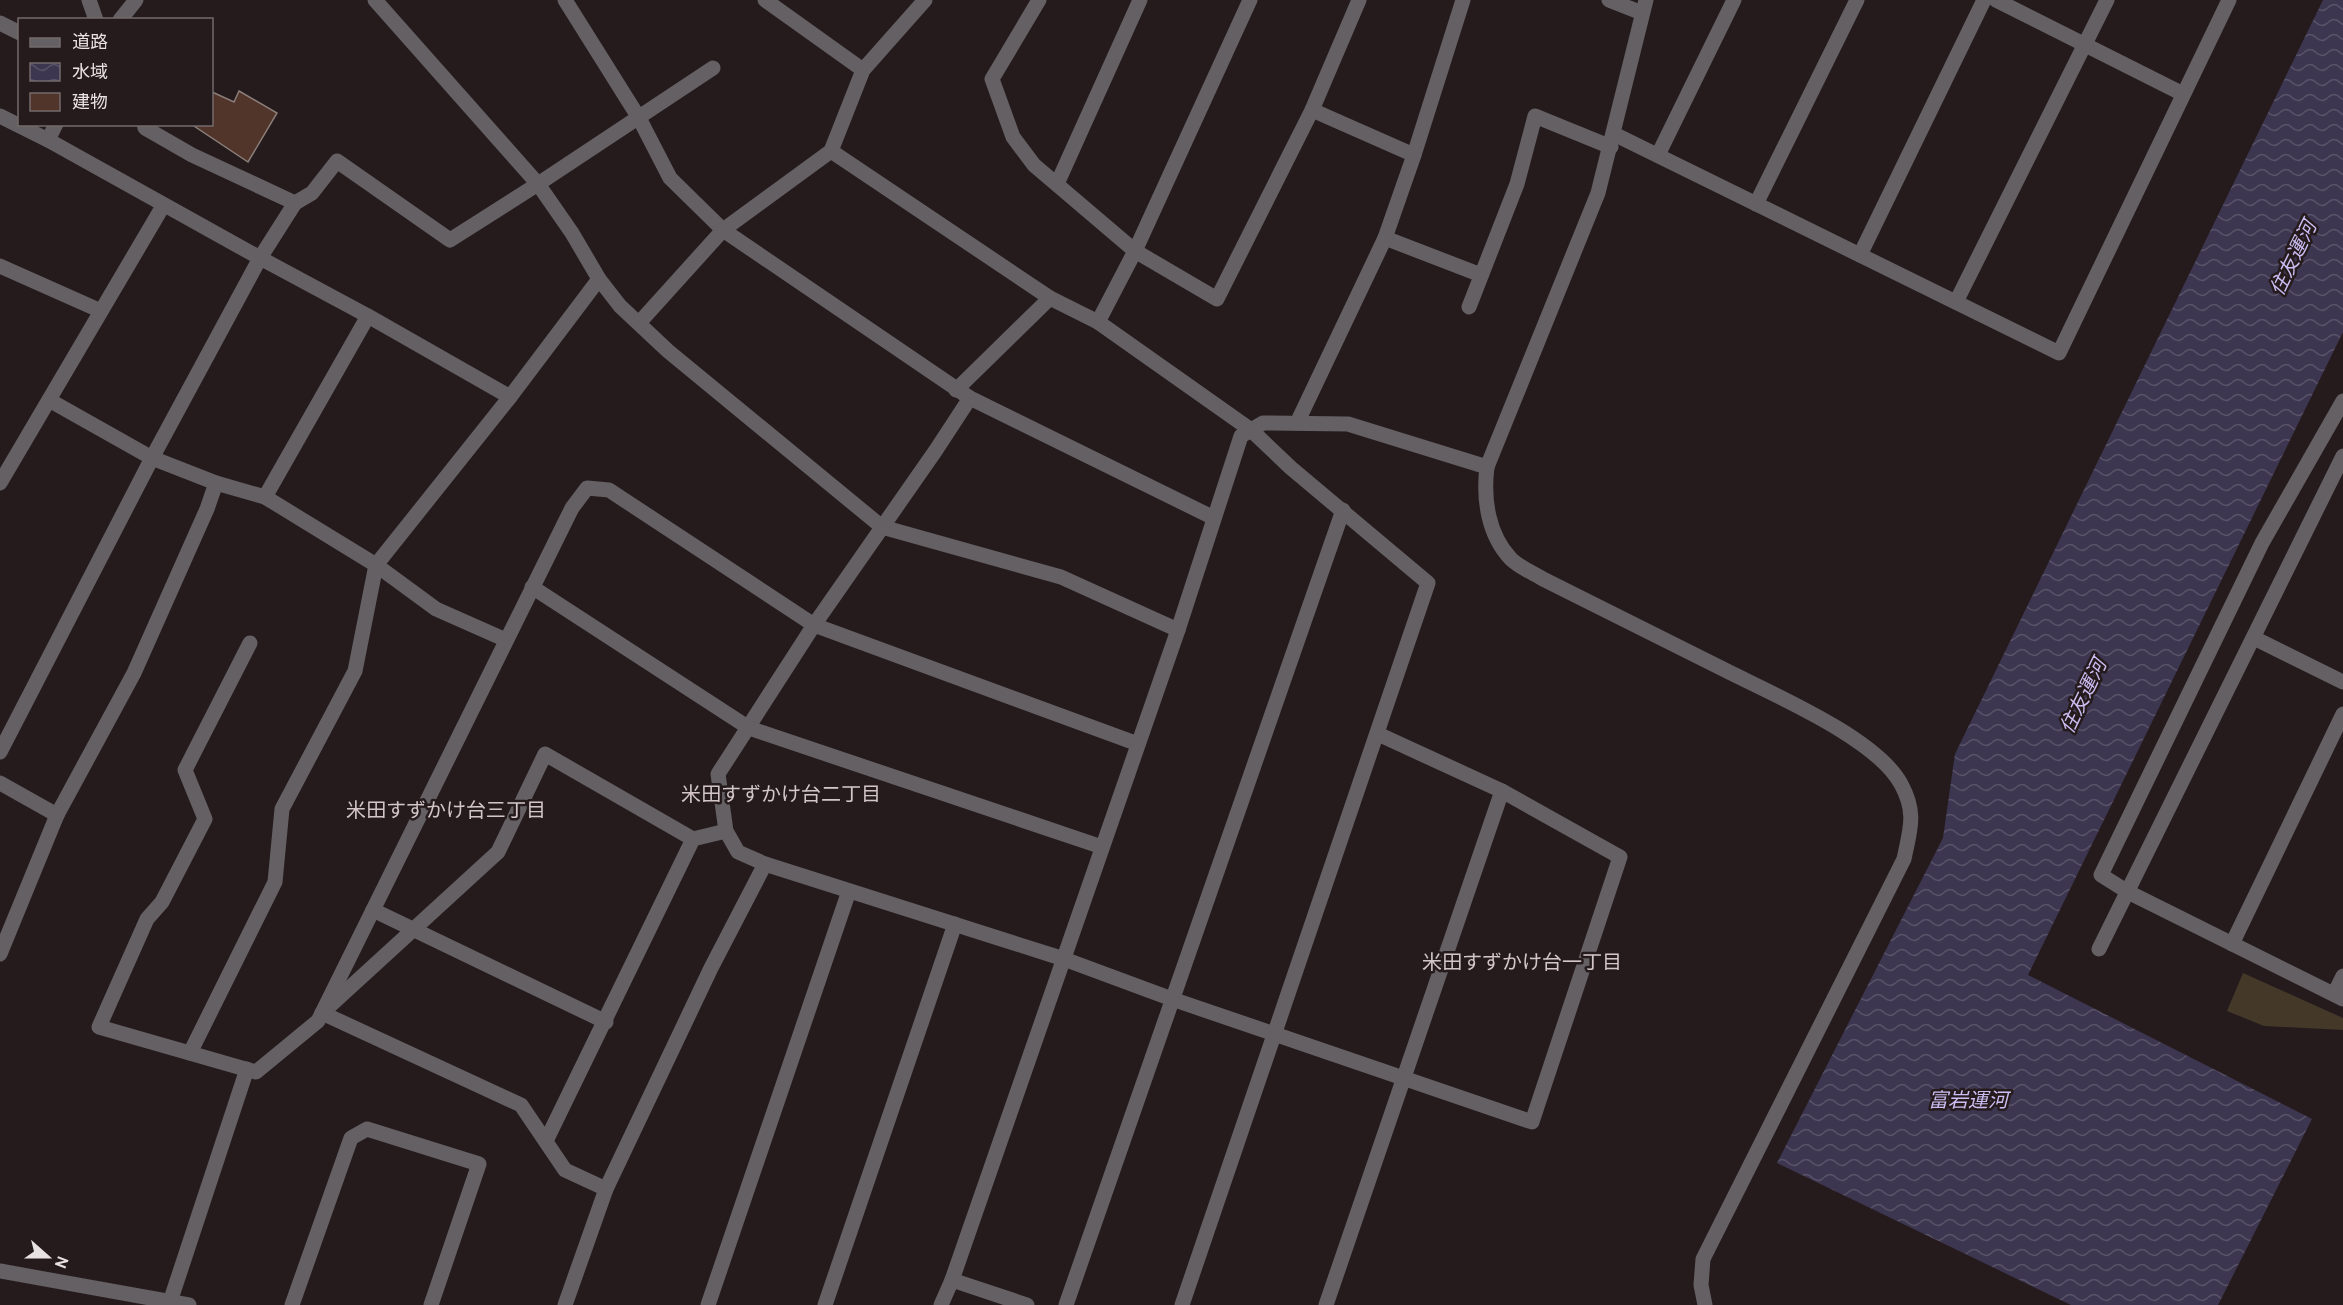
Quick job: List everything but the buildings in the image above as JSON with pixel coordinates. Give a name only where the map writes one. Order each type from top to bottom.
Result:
[{"type":"street","points":[[89,0],[95,18]]},
{"type":"street","points":[[122,18],[136,0]]},
{"type":"street","points":[[375,0],[538,184],[572,233],[599,279],[620,306],[668,351],[882,527],[1061,577],[1178,630]]},
{"type":"street","points":[[565,0],[639,118],[670,178],[723,230],[970,399],[1214,518]]},
{"type":"street","points":[[765,0],[863,70]]},
{"type":"street","points":[[639,323],[723,230],[831,151],[863,70],[925,0]]},
{"type":"street","points":[[1039,0],[992,79],[1013,136],[1034,165],[1135,251],[1216,299],[1312,110],[1359,0]]},
{"type":"street","points":[[1057,184],[1140,0]]},
{"type":"street","points":[[1098,322],[1135,251],[1250,0]]},
{"type":"street","points":[[1297,423],[1385,238],[1414,155],[1462,0]]},
{"type":"street","points":[[1609,0],[1644,6],[1613,140],[1598,193],[1487,467],[1484,488],[1492,531],[1512,560],[1543,579],[1802,709],[1859,741],[1883,760],[1902,785],[1913,817],[1904,859],[1703,1259],[1701,1285],[1705,1305]]},
{"type":"street","points":[[1658,155],[1734,0]]},
{"type":"street","points":[[1756,204],[1857,0]]},
{"type":"street","points":[[1860,255],[1984,0]]},
{"type":"street","points":[[1996,0],[2183,93]]},
{"type":"street","points":[[1956,302],[2107,0]]},
{"type":"street","points":[[1469,307],[1517,184],[1535,116],[1658,155],[2059,353],[2229,0]]},
{"type":"street","points":[[0,23],[18,32]]},
{"type":"street","points":[[0,752],[152,458],[260,258],[295,203],[312,193],[337,161],[450,240],[713,68]]},
{"type":"street","points":[[1312,110],[1414,155]]},
{"type":"street","points":[[0,116],[18,125]]},
{"type":"street","points":[[20,126],[163,206],[369,316],[510,397]]},
{"type":"street","points":[[48,140],[55,126]]},
{"type":"street","points":[[144,126],[192,155],[295,203]]},
{"type":"street","points":[[831,151],[1050,298],[1098,322],[1251,430],[1291,468],[1428,583],[1182,1305]]},
{"type":"street","points":[[0,483],[163,206]]},
{"type":"street","points":[[1385,238],[1481,275]]},
{"type":"street","points":[[0,266],[101,311]]},
{"type":"street","points":[[190,1053],[275,882],[282,809],[355,671],[376,565],[510,397],[599,279]]},
{"type":"street","points":[[956,390],[1050,298]]},
{"type":"street","points":[[265,497],[369,316]]},
{"type":"street","points":[[970,399],[814,625],[718,774],[726,831],[738,852],[765,864],[1064,959],[1172,999],[1532,1122],[1620,857],[1502,791],[1378,734]]},
{"type":"street","points":[[49,400],[152,458],[216,483],[265,497],[376,565],[436,609],[506,640]]},
{"type":"street","points":[[2343,401],[2262,543],[2101,875],[2128,892],[2339,997],[2343,976]]},
{"type":"street","points":[[941,1305],[952,1280],[1178,630],[1241,436],[1263,423],[1348,424],[1487,467]]},
{"type":"street","points":[[2099,949],[2343,456]]},
{"type":"street","points":[[0,954],[57,815],[134,672],[207,509],[216,483]]},
{"type":"street","points":[[250,643],[185,770],[205,819],[162,902],[147,919],[99,1027],[256,1072],[318,1021],[532,587],[572,508],[587,488],[609,490],[814,625],[1138,744]]},
{"type":"street","points":[[1066,1305],[1343,510]]},
{"type":"street","points":[[532,587],[749,728],[1102,847]]},
{"type":"street","points":[[2254,638],[2343,682]]},
{"type":"street","points":[[2232,944],[2343,714]]},
{"type":"street","points":[[322,1013],[498,852],[545,754],[693,839],[726,831]]},
{"type":"street","points":[[0,783],[57,815]]},
{"type":"street","points":[[1326,1305],[1502,791]]},
{"type":"street","points":[[546,1141],[606,1022],[693,839]]},
{"type":"street","points":[[565,1305],[606,1189],[711,968],[765,864]]},
{"type":"street","points":[[708,1305],[849,891]]},
{"type":"street","points":[[373,910],[606,1022]]},
{"type":"street","points":[[825,1305],[955,924]]},
{"type":"street","points":[[322,1013],[520,1105],[565,1170],[606,1189]]},
{"type":"street","points":[[170,1302],[246,1069]]},
{"type":"street","points":[[292,1305],[351,1138],[367,1129],[479,1164],[431,1305]]},
{"type":"street","points":[[0,1271],[189,1305]]},
{"type":"street","points":[[952,1280],[1027,1305]]},
{"type":"shaded area","points":[[2243,973],[2343,1018],[2343,1030],[2264,1026],[2227,1011]]},
{"type":"water","name":"富岩運河","points":[[2323,0],[2343,0],[2343,332],[2028,975],[2312,1119],[2218,1305],[2071,1305],[1777,1163],[1943,838],[1955,754]]},
{"type":"district","name":"米田すずかけ台二丁目","points":[[781,794]]},
{"type":"district","name":"米田すずかけ台三丁目","points":[[446,810]]},
{"type":"district","name":"米田すずかけ台一丁目","points":[[1522,962]]},
{"type":"water label","name":"住友運河","points":[[2293,258]]},
{"type":"water label","name":"住友運河","points":[[2083,696]]}]
